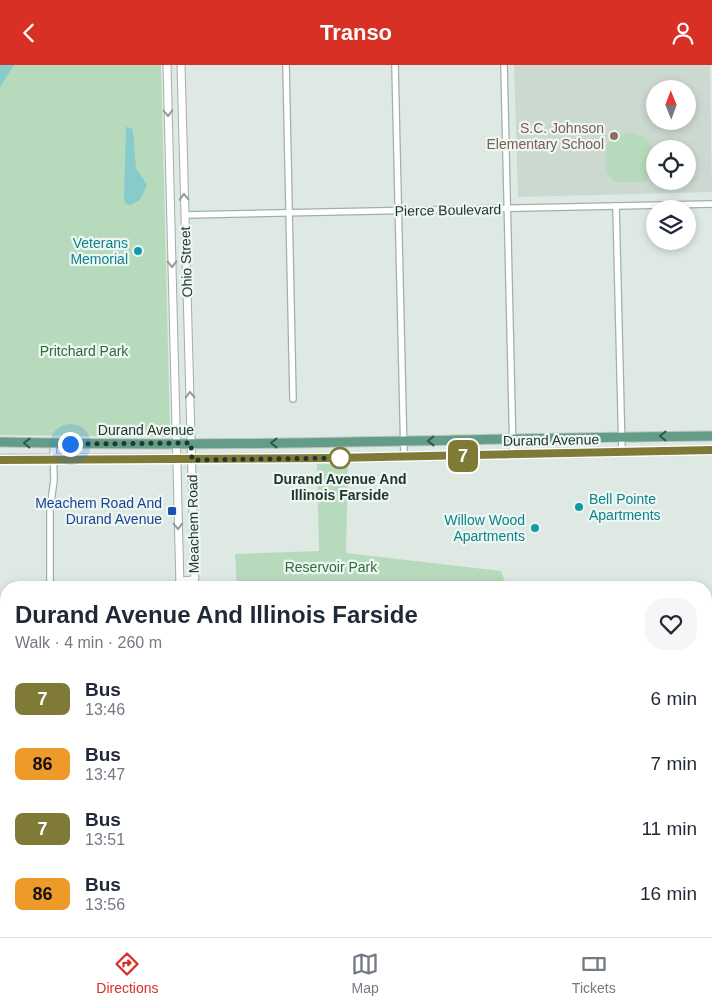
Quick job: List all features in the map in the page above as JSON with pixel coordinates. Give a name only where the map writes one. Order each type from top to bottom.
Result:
[{"type":"main road","name":"Durand Avenue","points":[[0,442],[54,444],[191,443],[712,436]]},
{"type":"main road","name":"Durand Avenue","points":[[0,459],[192,460],[712,450]]},
{"type":"street","name":"Ohio Street","points":[[167,65],[176,443]]},
{"type":"street","name":"Ohio Street","points":[[181,65],[192,460]]},
{"type":"street","points":[[286,65],[293,399]]},
{"type":"street","points":[[395,65],[404,457]]},
{"type":"street","points":[[504,65],[513,455]]},
{"type":"street","name":"Pierce Boulevard","points":[[185,215],[712,204]]},
{"type":"street","points":[[616,206],[622,453]]},
{"type":"street","name":"Meachem Road","points":[[176,443],[180,581]]},
{"type":"street","points":[[50,581],[50,509],[54,480],[54,444]]},
{"type":"street","name":"Meachem Road","points":[[192,460],[194,581]]},
{"type":"shaded area","name":"S.C. Johnson Elementary School","points":[[514,65],[710,65],[712,192],[518,197]]},
{"type":"green space","name":"Pritchard Park","points":[[0,65],[161,65],[170,428],[169,433],[165,437],[0,435]]},
{"type":"green space","points":[[628,132],[644,137],[646,140],[646,182],[615,182],[606,173],[606,145],[613,139]]},
{"type":"green space","name":"Reservoir Park","points":[[348,461],[346,553],[501,571],[505,581],[237,581],[235,554],[319,551],[317,463]]},
{"type":"water","points":[[0,65],[14,65],[0,87]]},
{"type":"water","points":[[126,127],[132,128],[136,168],[147,185],[140,200],[130,205],[125,203],[124,199]]},
{"type":"bus line","name":"7","points":[[0,460],[333,458],[712,450]]},
{"type":"place","name":"S.C. Johnson Elementary School","points":[[614,136]]},
{"type":"place","name":"Veterans Memorial","points":[[138,251]]},
{"type":"place","name":"Durand Avenue And Illinois Farside","points":[[340,458]]},
{"type":"place","name":"Bell Pointe Apartments","points":[[579,507]]},
{"type":"place","name":"Meachem Road And Durand Avenue","points":[[172,511]]},
{"type":"place","name":"Willow Wood Apartments","points":[[535,528]]},
{"type":"route","points":[[70,444],[191,443],[192,460],[340,458]]}]
